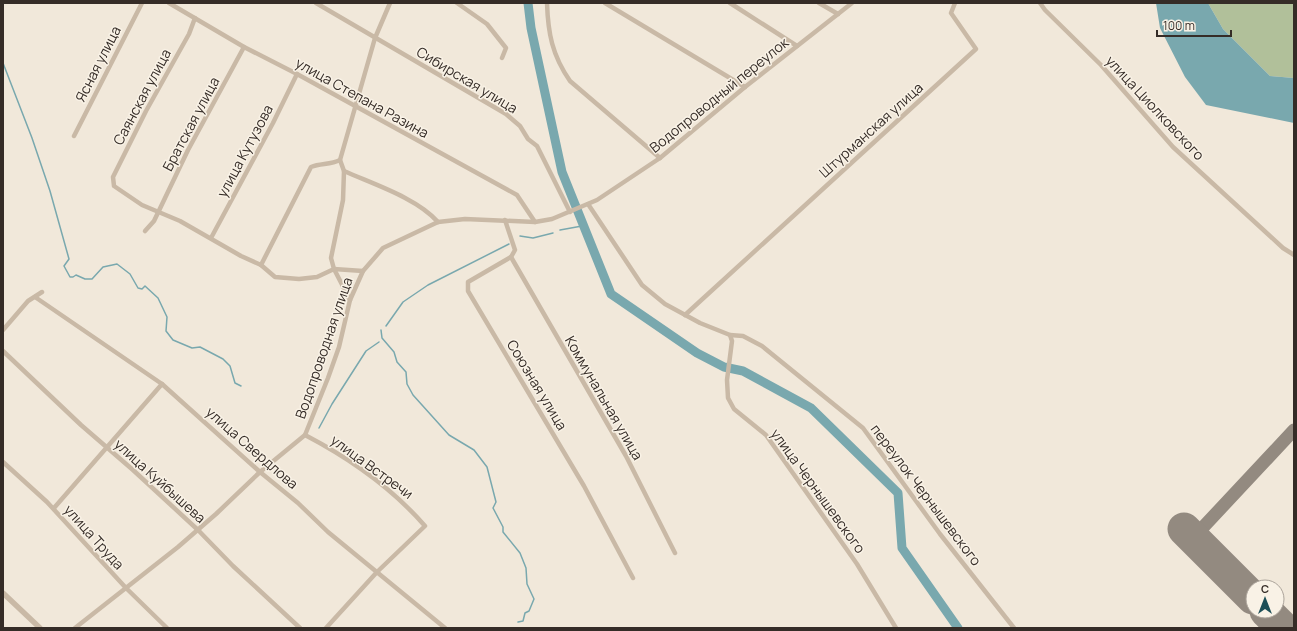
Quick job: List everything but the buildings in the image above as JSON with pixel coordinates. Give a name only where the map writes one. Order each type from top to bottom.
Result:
[{"type":"street","name":"Ясная улица","points":[[74,136],[142,3]]},
{"type":"street","name":"улица Степана Разина","points":[[169,3],[244,47],[297,74],[517,195],[535,222]]},
{"type":"street","name":"Сибирская улица","points":[[316,3],[375,38],[399,50],[514,120],[541,153],[570,212]]},
{"type":"street","points":[[350,300],[334,269],[331,258],[343,200],[344,171],[340,160],[375,38],[390,3]]},
{"type":"street","points":[[457,3],[487,24],[506,48],[502,58]]},
{"type":"street","points":[[547,3],[548,27],[559,64],[570,81],[660,158]]},
{"type":"street","points":[[605,3],[744,87]]},
{"type":"street","points":[[730,3],[797,46]]},
{"type":"street","points":[[819,3],[838,14]]},
{"type":"street","name":"Водопроводный переулок","points":[[597,200],[660,158],[744,87],[852,3]]},
{"type":"street","name":"Штурманская улица","points":[[685,315],[976,49],[951,13],[955,3]]},
{"type":"street","name":"улица Циолковского","points":[[1040,3],[1045,10],[1101,65],[1173,147],[1283,248],[1294,255]]},
{"type":"street","name":"Саянская улица","points":[[159,212],[142,205],[114,186],[113,177],[195,18]]},
{"type":"street","name":"Братская улица","points":[[145,231],[154,221],[159,212],[188,150],[244,47]]},
{"type":"street","name":"улица Кутузова","points":[[211,238],[273,123],[297,74]]},
{"type":"street","points":[[261,265],[311,166],[331,164],[340,160]]},
{"type":"street","points":[[344,171],[430,213],[438,222]]},
{"type":"street","name":"Водопроводная улица","points":[[74,628],[198,530],[260,472],[305,435],[333,366],[350,300],[363,271],[383,248],[438,222],[465,219],[535,222],[552,219],[597,200]]},
{"type":"street","name":"переулок Чернышевского","points":[[588,204],[642,285],[665,304],[685,315],[730,335],[743,336],[762,346],[863,428],[940,534],[1014,628]]},
{"type":"street","points":[[159,212],[211,238],[241,256],[261,265],[275,277],[288,279],[317,277],[334,269],[363,271]]},
{"type":"street","points":[[505,220],[515,250],[511,257]]},
{"type":"street","name":"Коммунальная улица","points":[[511,257],[626,456],[675,553]]},
{"type":"street","name":"Союзная улица","points":[[511,257],[468,282],[468,291],[584,486],[633,578]]},
{"type":"street","points":[[3,330],[28,301],[42,292]]},
{"type":"street","name":"улица Свердлова","points":[[35,297],[162,384],[260,472],[298,503],[328,532],[445,628]]},
{"type":"street","name":"улица Чернышевского","points":[[730,335],[732,341],[728,398],[734,409],[766,435],[857,564],[896,628]]},
{"type":"street","name":"улица Куйбышева","points":[[3,351],[198,530],[233,566],[300,628]]},
{"type":"street","points":[[54,508],[162,384]]},
{"type":"street","name":"улица Встречи","points":[[305,435],[331,448],[387,489],[409,508],[425,526],[377,572]]},
{"type":"street","name":"улица Труда","points":[[3,462],[54,508],[126,588],[167,628]]},
{"type":"street","points":[[326,628],[377,572]]},
{"type":"street","points":[[3,593],[38,628]]},
{"type":"green space","points":[[1208,3],[1294,3],[1294,78],[1270,76],[1223,29]]},
{"type":"water","points":[[1156,3],[1208,3],[1223,29],[1270,76],[1294,78],[1294,123],[1206,105],[1185,77],[1160,28]]},
{"type":"waterway","points":[[528,3],[531,28],[562,172],[611,294],[697,353],[724,367],[743,371],[811,408],[898,493],[902,548],[958,628]]},
{"type":"waterway","points":[[3,63],[32,138],[50,191],[69,259],[64,266],[70,277],[76,275],[85,279],[92,279],[103,267],[117,264],[130,274],[138,288],[142,289],[145,286],[158,298],[167,317],[166,331],[173,340],[192,348],[200,347],[223,359],[230,366],[235,383],[241,386]]},
{"type":"waterway","points":[[560,230],[582,226]]},
{"type":"waterway","points":[[520,236],[533,238],[553,233]]},
{"type":"waterway","points":[[386,326],[403,302],[428,285],[509,244]]},
{"type":"waterway","points":[[381,330],[382,338],[394,352],[397,362],[406,372],[407,384],[413,395],[449,435],[474,450],[487,467],[496,502],[493,508],[503,527],[503,532],[520,553],[526,568],[527,584],[534,599],[529,611],[525,613],[523,621],[518,622]]},
{"type":"waterway","points":[[319,428],[332,404],[366,351],[379,342]]},
{"type":"taxiway","points":[[1193,538],[1294,430]]},
{"type":"runway","points":[[1184,529],[1245,590]]},
{"type":"runway","points":[[1274,619],[1283,628]]}]
